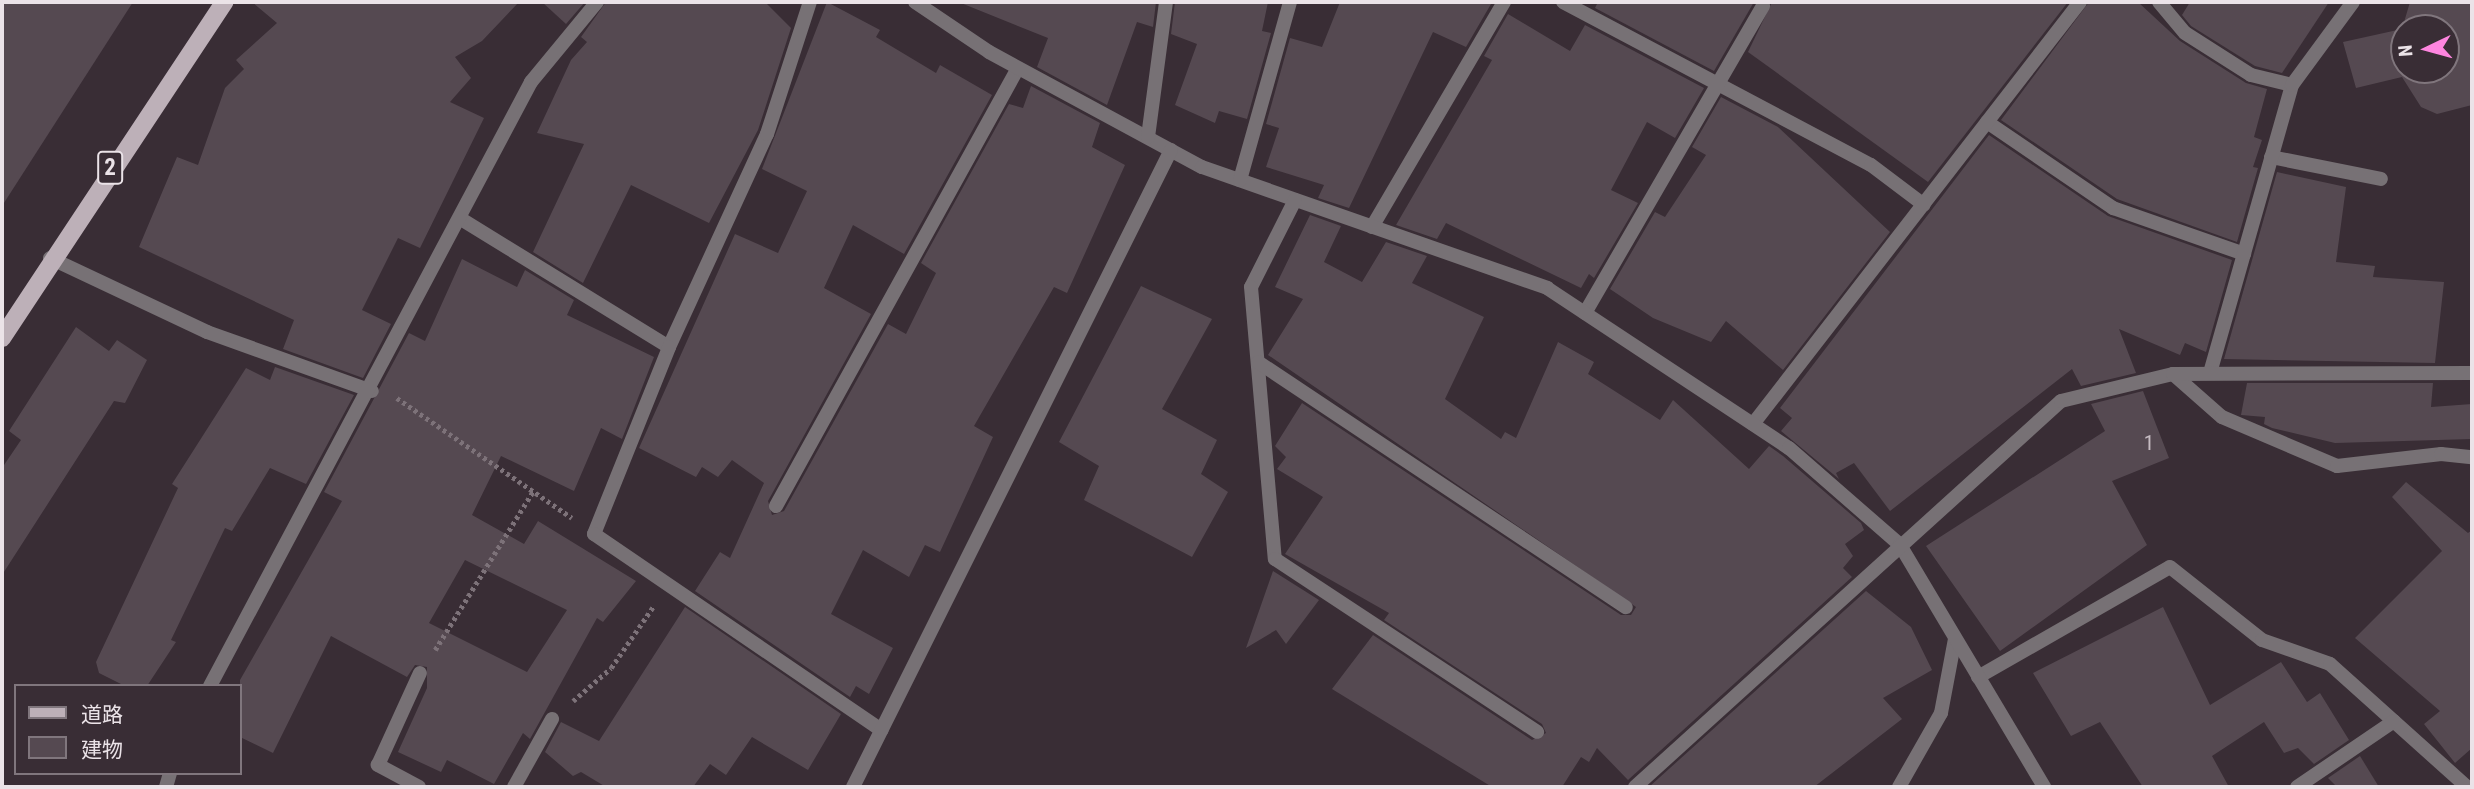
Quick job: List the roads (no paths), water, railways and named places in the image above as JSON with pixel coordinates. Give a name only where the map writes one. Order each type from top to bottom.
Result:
[{"type":"main road","name":"2","points":[[2,338],[50,258],[224,2]]},
{"type":"street","points":[[211,684],[374,387],[531,82],[597,2]]},
{"type":"street","points":[[810,2],[767,134],[670,347],[594,534],[881,730]]},
{"type":"street","points":[[915,2],[1018,68],[1171,150],[1240,180],[1547,288],[1753,424],[1900,545],[2044,787]]},
{"type":"street","points":[[1148,138],[1159,18],[1166,2]]},
{"type":"street","points":[[1240,180],[1290,2]]},
{"type":"street","points":[[1372,227],[1504,2]]},
{"type":"street","points":[[1563,2],[1720,81],[1871,165],[1924,205]]},
{"type":"street","points":[[1753,424],[2080,2]]},
{"type":"street","points":[[2159,2],[2185,33],[2240,68],[2292,85]]},
{"type":"street","points":[[2210,373],[2292,85],[2353,2]]},
{"type":"street","points":[[1585,313],[1763,6]]},
{"type":"street","points":[[776,506],[1018,68]]},
{"type":"street","points":[[1987,122],[2113,208],[2244,254]]},
{"type":"street","points":[[853,787],[1171,150]]},
{"type":"street","points":[[2272,158],[2381,179]]},
{"type":"street","points":[[1295,200],[1251,287],[1275,559],[1536,732]]},
{"type":"street","points":[[461,219],[670,347]]},
{"type":"street","points":[[50,258],[207,332],[374,387]]},
{"type":"street","points":[[1258,362],[1626,607]]},
{"type":"street","points":[[1635,787],[2061,401],[2173,374],[2472,373]]},
{"type":"street","points":[[2173,374],[2222,417],[2337,466],[2441,454],[2472,457]]},
{"type":"street","points":[[1978,677],[2170,567],[2262,640],[2330,664],[2467,787]]},
{"type":"street","points":[[1899,787],[1941,713],[1955,639]]},
{"type":"street","points":[[419,787],[378,765],[420,673]]},
{"type":"street","points":[[514,787],[552,719]]},
{"type":"street","points":[[2297,787],[2394,721]]}]
